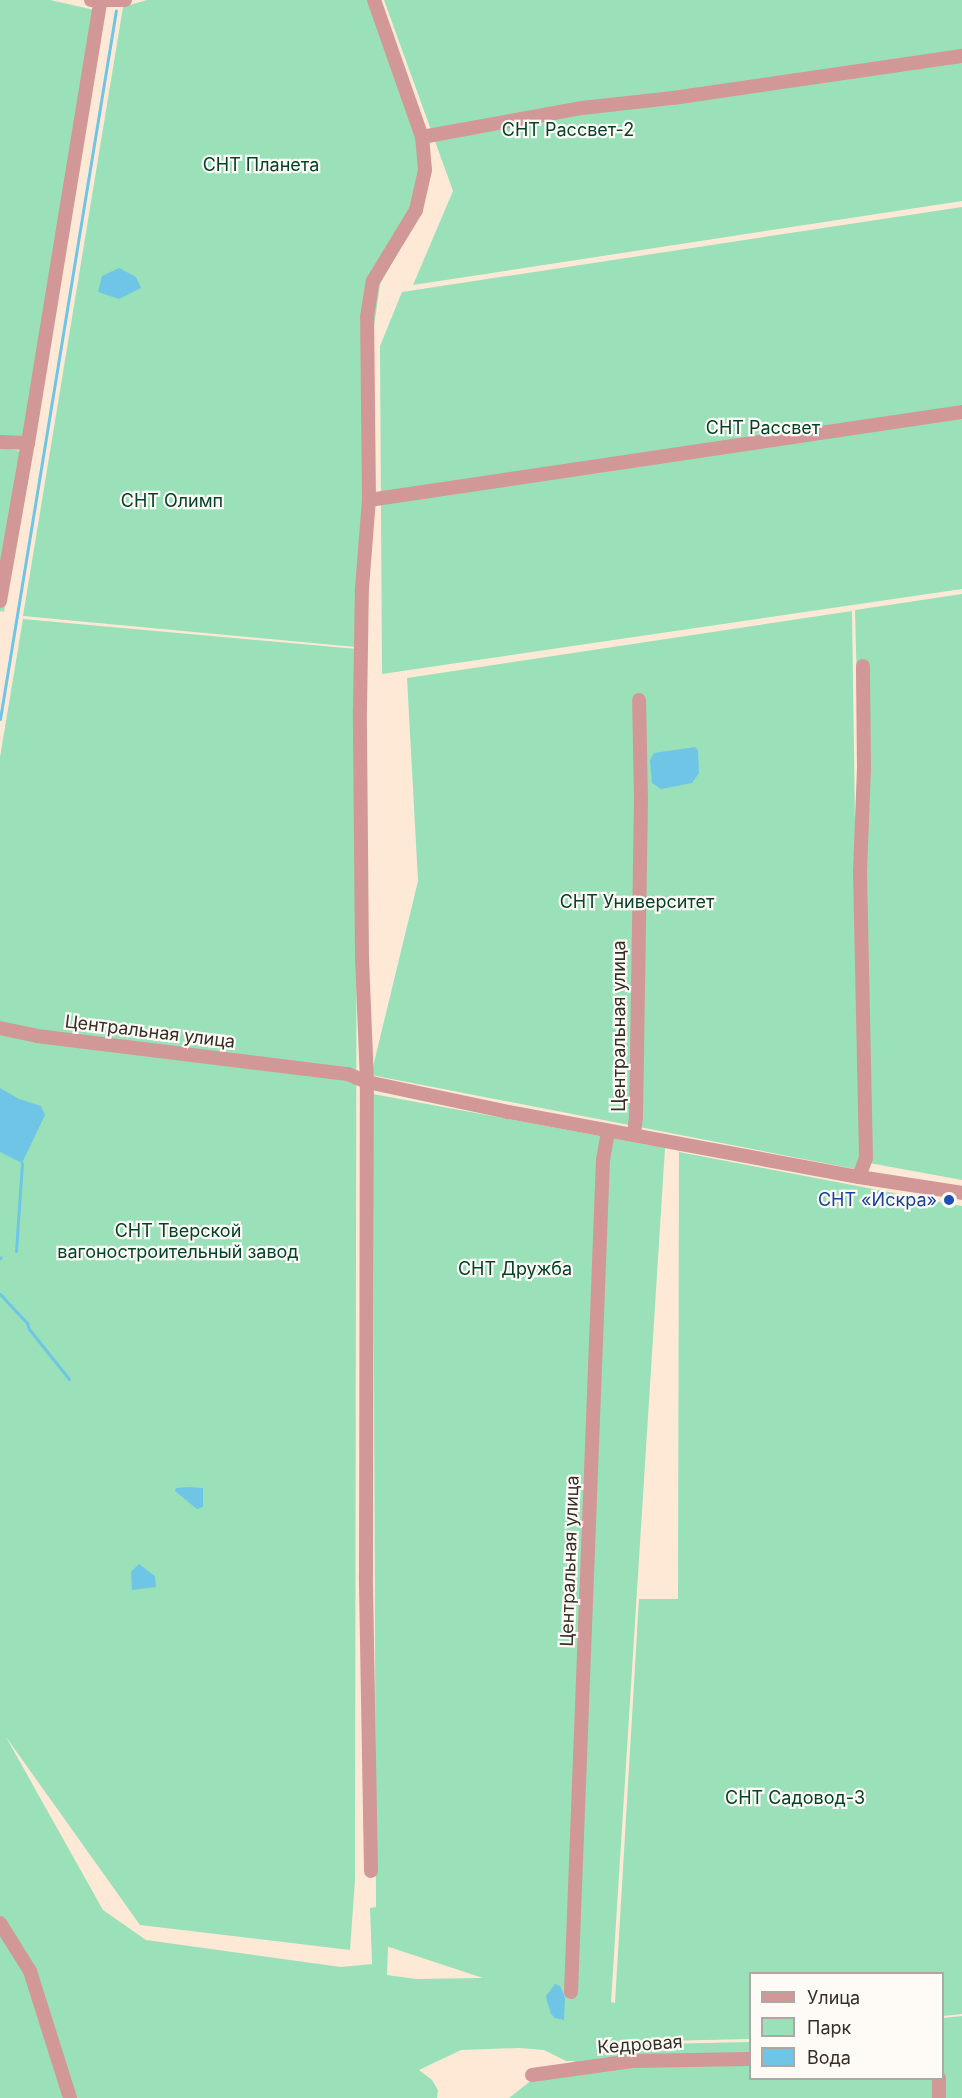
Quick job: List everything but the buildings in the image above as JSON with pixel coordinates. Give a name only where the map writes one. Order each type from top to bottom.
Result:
[{"type":"street","points":[[0,601],[28,444],[95,1],[125,0]]},
{"type":"street","points":[[371,1871],[366,1587],[367,1082],[362,942],[360,710],[362,588],[369,500],[367,317],[373,281],[416,210],[424,170],[422,137],[374,0]]},
{"type":"street","points":[[422,137],[582,108],[673,98],[962,56]]},
{"type":"street","points":[[369,500],[962,412]]},
{"type":"street","points":[[0,442],[28,444]]},
{"type":"street","points":[[859,1177],[866,1158],[860,872],[864,768],[862,666]]},
{"type":"street","name":"Центральная улица","points":[[634,1136],[641,800],[639,700]]},
{"type":"street","name":"Центральная улица","points":[[0,1028],[37,1036],[348,1074],[367,1082],[608,1131],[859,1177],[962,1193]]},
{"type":"street","name":"Центральная улица","points":[[571,1992],[603,1160],[608,1131]]},
{"type":"street","points":[[0,1923],[30,1971],[70,2098]]},
{"type":"street","name":"Кедровая","points":[[532,2075],[632,2061],[749,2059]]},
{"type":"street","points":[[939,2080],[939,2098]]},
{"type":"green space","points":[[0,0],[50,0],[99,11],[32,447],[0,440]]},
{"type":"green space","points":[[147,0],[379,0],[424,130],[421,212],[380,284],[372,341],[366,648],[23,616],[123,7]]},
{"type":"green space","name":"СНТ Рассвет-2","points":[[384,0],[962,0],[962,201],[413,285],[453,191]]},
{"type":"green space","name":"СНТ Рассвет","points":[[962,207],[962,589],[382,674],[380,346],[402,292]]},
{"type":"green space","points":[[0,447],[30,453],[4,612],[0,611]]},
{"type":"green space","points":[[962,594],[962,1180],[869,1163],[855,610]]},
{"type":"green space","name":"СНТ Университет","points":[[852,611],[860,1170],[371,1075],[418,881],[407,678]]},
{"type":"green space","points":[[23,619],[357,649],[355,1880],[350,1950],[140,1925],[6,1737],[103,1910],[146,1940],[341,1967],[372,1964],[370,1908],[376,1907],[373,1094],[665,1148],[611,2002],[615,2003],[639,1599],[678,1599],[679,1152],[962,1206],[962,2014],[944,2016],[944,1972],[749,1972],[749,2039],[617,2042],[616,2045],[749,2042],[749,2080],[944,2080],[944,2018],[962,2016],[962,2098],[509,2098],[533,2079],[575,2061],[566,2061],[544,2050],[519,2048],[461,2050],[419,2070],[432,2080],[438,2090],[437,2098],[0,2098],[0,757]],"holes":[[[388,1947],[483,1978],[416,1979],[387,1975]]]},
{"type":"water","points":[[119,268],[136,277],[141,288],[119,299],[98,292],[102,276]]},
{"type":"water","points":[[695,747],[698,750],[699,773],[692,783],[661,789],[652,783],[650,760],[654,753]]},
{"type":"water","points":[[0,1088],[19,1099],[41,1106],[45,1115],[22,1163],[0,1152]]},
{"type":"water","points":[[176,1488],[203,1488],[203,1507],[197,1509],[175,1491]]},
{"type":"water","points":[[139,1564],[155,1576],[156,1587],[132,1590],[131,1572]]},
{"type":"water","points":[[555,1984],[560,1986],[565,1997],[564,2020],[555,2018],[551,2014],[547,2001],[546,1996]]},
{"type":"waterway","points":[[0,719],[116,10]]},
{"type":"waterway","points":[[16,1251],[22,1163]]},
{"type":"waterway","points":[[0,1294],[27,1323],[29,1329],[69,1379]]},
{"type":"place","name":"СНТ «Искра»","points":[[949,1200]]},
{"type":"park label","name":"СНТ Планета","points":[[261,165]]},
{"type":"park label","name":"СНТ Олимп","points":[[172,501]]},
{"type":"park label","name":"СНТ Тверской вагоностроительный завод","points":[[178,1242]]},
{"type":"park label","name":"СНТ Дружба","points":[[515,1269]]},
{"type":"park label","name":"СНТ Садовод-3","points":[[795,1798]]}]
